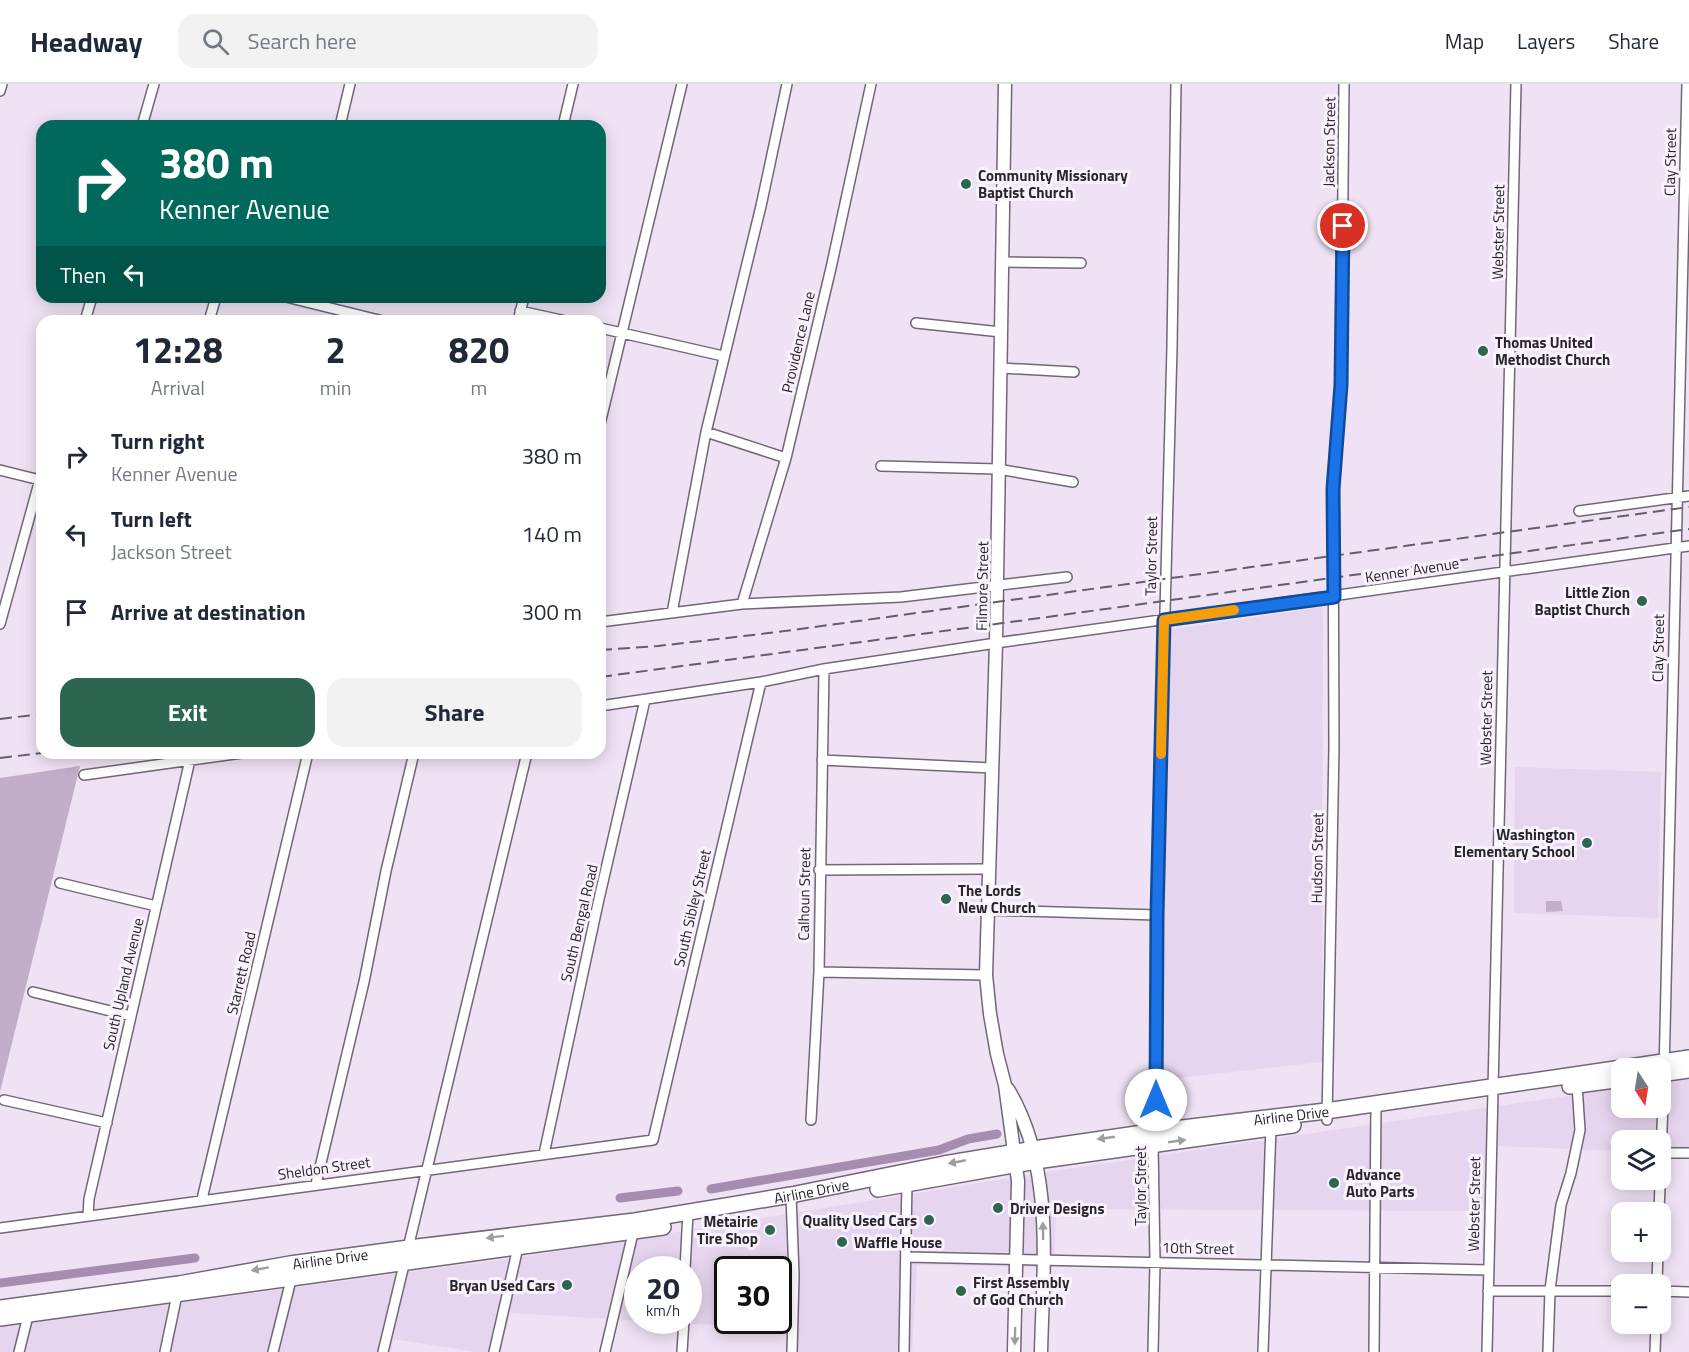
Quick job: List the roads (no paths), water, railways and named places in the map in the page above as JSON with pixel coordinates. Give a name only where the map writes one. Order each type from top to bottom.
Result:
[{"type":"highway","name":"Airline Drive","points":[[1671,1066],[1689,1058]]},
{"type":"highway","name":"Airline Drive","points":[[0,1318],[29,1309],[407,1255],[634,1226],[792,1200],[1015,1158],[1493,1092],[1611,1070]]},
{"type":"highway","name":"Airline Drive","points":[[1671,1070],[1689,1070]]},
{"type":"highway","name":"Airline Drive","points":[[1493,1092],[1611,1080]]},
{"type":"highway","name":"Airline Drive","points":[[0,1308],[29,1309]]},
{"type":"street","points":[[0,91],[2,84]]},
{"type":"street","points":[[144,120],[154,84]]},
{"type":"street","points":[[341,120],[350,84]]},
{"type":"street","points":[[564,120],[573,84]]},
{"type":"street","points":[[606,399],[682,84]]},
{"type":"street","points":[[672,613],[706,432],[787,84]]},
{"type":"street","name":"Providence Lane","points":[[742,604],[786,458],[871,84]]},
{"type":"street","name":"Filmore Street","points":[[1005,84],[996,643],[986,975],[992,1030],[1005,1085],[1019,1194],[1014,1352]]},
{"type":"street","name":"Taylor Street","points":[[1153,1352],[1157,915],[1172,347],[1176,84]]},
{"type":"street","name":"Jackson Street","points":[[1334,597],[1333,489],[1341,385],[1344,84]]},
{"type":"street","name":"Webster Street","points":[[1487,1352],[1516,84]]},
{"type":"street","name":"Clay Street","points":[[1663,1058],[1686,84]]},
{"type":"street","points":[[1002,262],[1081,263]]},
{"type":"street","points":[[314,303],[360,315]]},
{"type":"street","points":[[916,323],[1001,332]]},
{"type":"street","points":[[606,329],[723,356]]},
{"type":"street","points":[[1000,368],[1074,372]]},
{"type":"street","points":[[706,432],[786,458]]},
{"type":"street","points":[[881,466],[998,469],[1073,482]]},
{"type":"street","points":[[0,470],[36,475]]},
{"type":"street","points":[[0,624],[36,494]]},
{"type":"street","points":[[1579,511],[1689,496]]},
{"type":"street","name":"Kenner Avenue","points":[[606,705],[996,643],[1689,546]]},
{"type":"street","points":[[606,621],[742,604],[901,597],[1067,577]]},
{"type":"street","name":"Hudson Street","points":[[1326,1116],[1334,747],[1334,597]]},
{"type":"street","name":"Calhoun Street","points":[[811,1120],[819,972],[824,669]]},
{"type":"street","name":"South Sibley Street","points":[[653,1140],[761,682]]},
{"type":"street","name":"South Bengal Road","points":[[544,1154],[645,700]]},
{"type":"street","points":[[84,775],[197,759]]},
{"type":"street","name":"Starrett Road","points":[[202,1199],[307,759]]},
{"type":"street","points":[[316,1184],[364,982],[386,871],[413,759]]},
{"type":"street","points":[[383,1352],[526,759]]},
{"type":"street","name":"South Upland Avenue","points":[[88,1216],[89,1199],[190,760]]},
{"type":"street","points":[[822,760],[992,768]]},
{"type":"street","points":[[819,870],[989,869]]},
{"type":"street","points":[[60,883],[156,906]]},
{"type":"street","points":[[988,910],[1157,915]]},
{"type":"street","points":[[819,972],[986,975]]},
{"type":"street","points":[[33,992],[131,1016]]},
{"type":"street","name":"Filmore Street","points":[[1005,1085],[1023,1118],[1035,1155],[1042,1219],[1041,1352]]},
{"type":"street","points":[[1548,1352],[1550,1290],[1561,1205],[1571,1173],[1580,1130],[1577,1085]]},
{"type":"street","points":[[4,1100],[107,1123]]},
{"type":"street","points":[[1374,1352],[1376,1108]]},
{"type":"street","points":[[1263,1352],[1271,1123]]},
{"type":"street","name":"Sheldon Street","points":[[0,1228],[653,1140]]},
{"type":"street","points":[[1671,1153],[1689,1153]]},
{"type":"street","points":[[904,1352],[907,1178]]},
{"type":"street","points":[[792,1200],[792,1352]]},
{"type":"street","points":[[686,1256],[688,1217]]},
{"type":"street","points":[[605,1352],[634,1226]]},
{"type":"street","points":[[494,1352],[519,1241]]},
{"type":"street","name":"10th Street","points":[[907,1257],[1488,1270]]},
{"type":"street","points":[[273,1352],[291,1271]]},
{"type":"street","points":[[165,1352],[178,1289]]},
{"type":"street","points":[[1488,1291],[1611,1291]]},
{"type":"street","points":[[1671,1291],[1689,1292]]},
{"type":"street","points":[[19,1352],[29,1309]]},
{"type":"street","points":[[682,1352],[683,1334]]},
{"type":"street","points":[[1655,1352],[1656,1334]]},
{"type":"waterway","points":[[711,1189],[939,1150],[968,1139],[997,1134]]},
{"type":"waterway","points":[[620,1198],[678,1191]]},
{"type":"waterway","points":[[0,1283],[195,1258]]},
{"type":"railway","points":[[606,650],[778,632],[1689,507]]},
{"type":"railway","points":[[606,676],[1689,529]]},
{"type":"railway","points":[[0,719],[36,715]]},
{"type":"railway","points":[[0,758],[36,754]]},
{"type":"place","name":"Community Missionary Baptist Church","points":[[966,184]]},
{"type":"place","name":"Thomas United Methodist Church","points":[[1483,351]]},
{"type":"place","name":"Little Zion Baptist Church","points":[[1642,601]]},
{"type":"place","name":"Washington Elementary School","points":[[1587,843]]},
{"type":"place","name":"The Lords New Church","points":[[946,899]]},
{"type":"place","name":"Advance Auto Parts","points":[[1334,1183]]},
{"type":"place","name":"Driver Designs","points":[[998,1208]]},
{"type":"place","name":"Quality Used Cars","points":[[929,1220]]},
{"type":"place","name":"Metairie Tire Shop","points":[[770,1230]]},
{"type":"place","name":"Waffle House","points":[[842,1242]]},
{"type":"place","name":"Bryan Used Cars","points":[[567,1285]]},
{"type":"place","name":"First Assembly of God Church","points":[[961,1291]]}]
